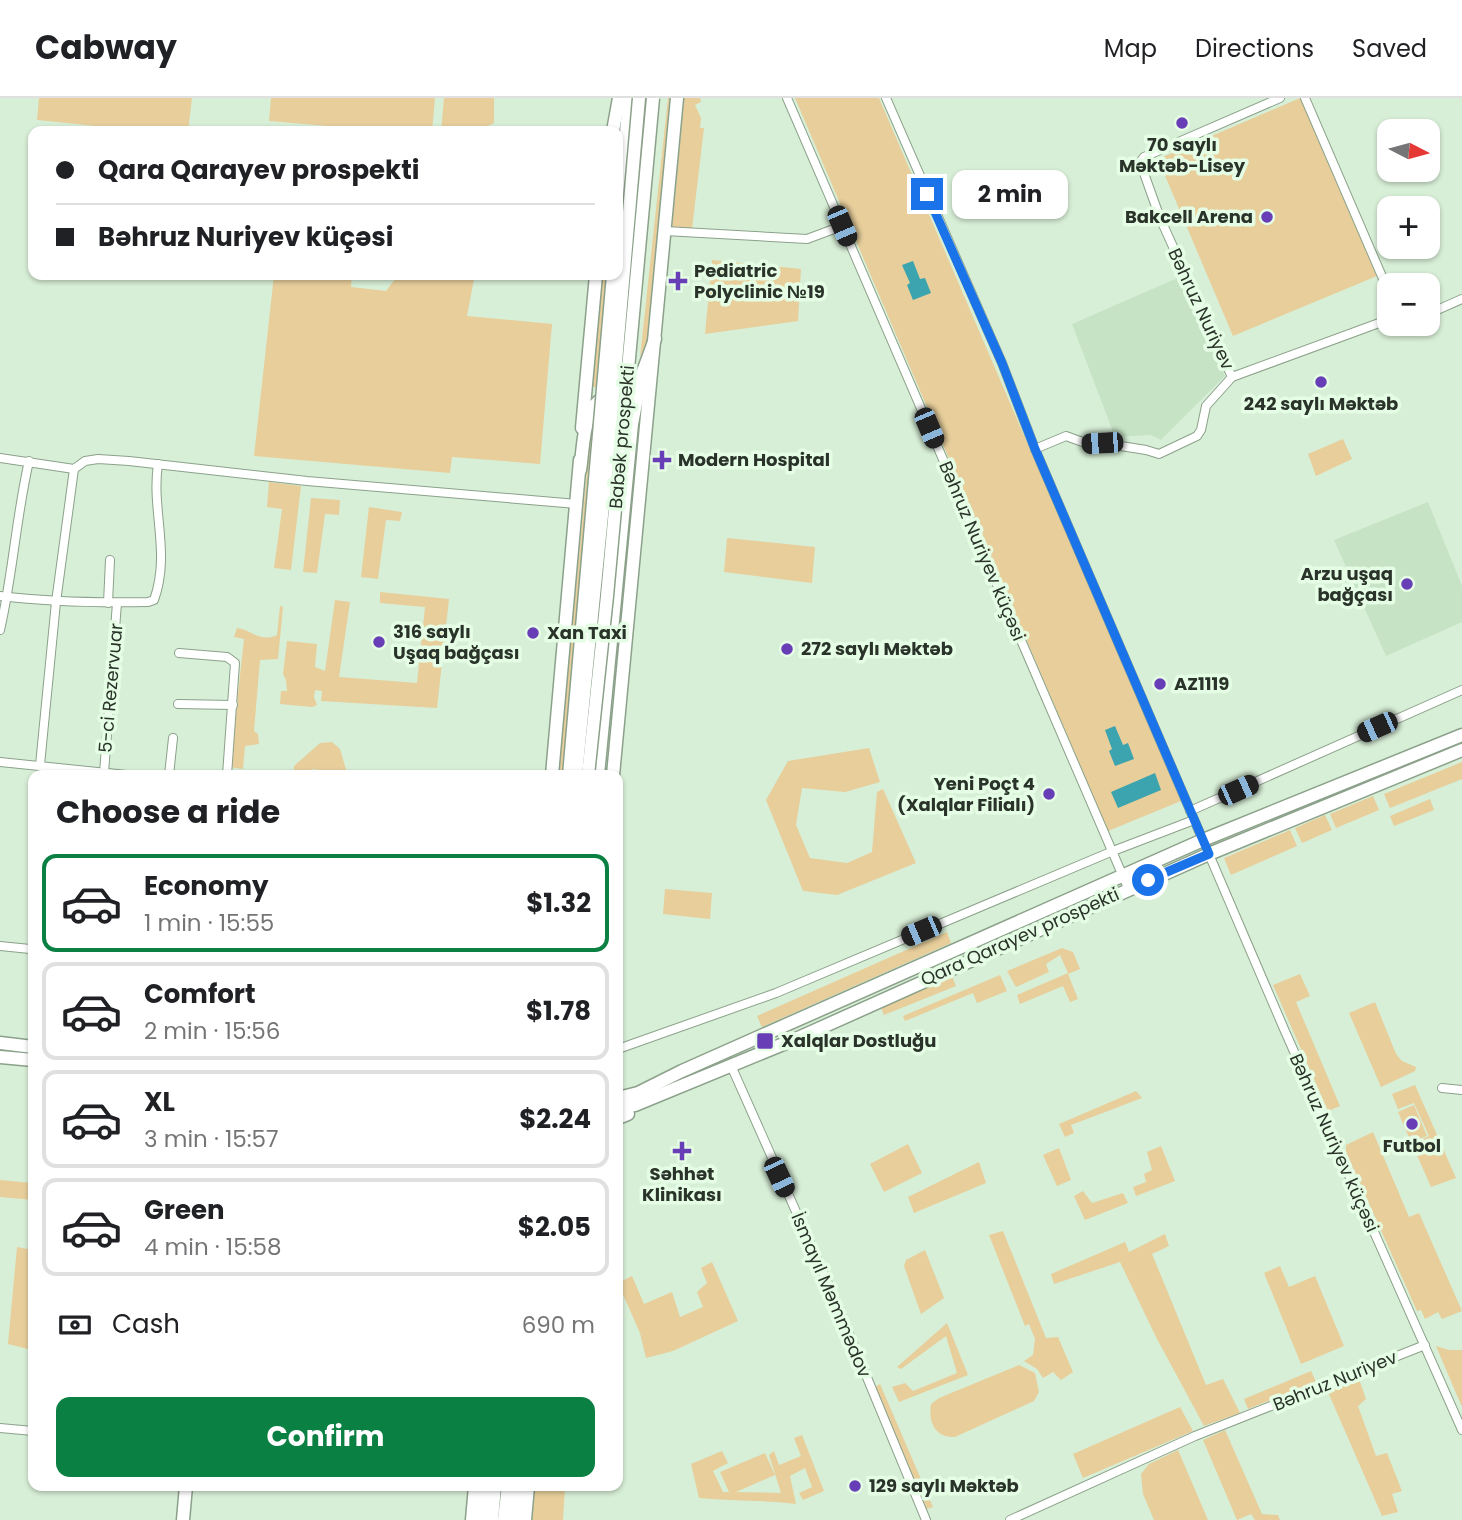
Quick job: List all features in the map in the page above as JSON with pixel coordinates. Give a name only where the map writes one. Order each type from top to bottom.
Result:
[{"type":"main road","points":[[614,126],[619,98]]},
{"type":"main road","points":[[623,168],[629,98]]},
{"type":"main road","name":"Babək prospekti","points":[[576,770],[607,465],[639,98]]},
{"type":"main road","name":"Babək prospekti","points":[[589,770],[653,98]]},
{"type":"main road","name":"Babək prospekti","points":[[613,770],[677,98]]},
{"type":"main road","points":[[552,770],[596,280]]},
{"type":"main road","points":[[569,770],[614,280]]},
{"type":"main road","points":[[598,770],[632,424],[640,377],[655,339]]},
{"type":"main road","points":[[580,470],[589,412],[594,403],[606,397],[622,400],[630,409],[632,424]]},
{"type":"main road","name":"Qara Qarayev prospekti","points":[[623,1097],[638,1093],[1203,840],[1462,735]]},
{"type":"main road","name":"Qara Qarayev prospekti","points":[[623,1112],[1128,888],[1462,750]]},
{"type":"main road","points":[[0,1043],[28,1046]]},
{"type":"main road","points":[[0,1057],[28,1060]]},
{"type":"main road","points":[[623,1091],[682,1071]]},
{"type":"main road","points":[[623,1113],[665,1098],[699,1078]]},
{"type":"main road","points":[[183,1520],[186,1491]]},
{"type":"main road","points":[[472,1520],[483,1491]]},
{"type":"main road","points":[[481,1520],[484,1491]]},
{"type":"main road","points":[[486,1491],[492,1520]]},
{"type":"main road","points":[[504,1520],[507,1491]]},
{"type":"main road","points":[[514,1520],[517,1491]]},
{"type":"main road","points":[[525,1520],[528,1491]]},
{"type":"street","name":"Bəhruz Nuriyev küçəsi","points":[[787,98],[1128,888]]},
{"type":"street","points":[[886,98],[1002,363],[1035,449],[1209,854]]},
{"type":"street","name":"Bəhruz Nuriyev","points":[[1232,377],[1180,266],[1140,162],[1280,98]]},
{"type":"street","points":[[1305,98],[1381,273]]},
{"type":"street","points":[[665,231],[807,239],[842,226]]},
{"type":"street","points":[[1440,309],[1462,299]]},
{"type":"street","points":[[1035,449],[1066,436],[1088,443],[1102,443],[1158,454],[1198,436],[1206,406],[1232,377],[1377,324]]},
{"type":"street","points":[[0,458],[74,468],[85,461],[98,459],[577,505]]},
{"type":"street","points":[[0,630],[29,461]]},
{"type":"street","points":[[4,596],[56,602],[113,603],[148,602],[155,598],[162,563],[156,482],[158,464]]},
{"type":"street","points":[[40,765],[56,602],[74,468]]},
{"type":"street","name":"5-ci Rezervuar","points":[[104,770],[113,603],[110,560]]},
{"type":"street","points":[[179,653],[233,659],[236,671],[227,770]]},
{"type":"street","points":[[1190,811],[1462,690]]},
{"type":"street","points":[[178,704],[233,705]]},
{"type":"street","points":[[170,770],[173,738]]},
{"type":"street","points":[[0,762],[80,770]]},
{"type":"street","points":[[623,1047],[776,993],[1113,851],[1194,820]]},
{"type":"street","name":"Bəhruz Nuriyev küçəsi","points":[[1209,854],[1462,1430]]},
{"type":"street","points":[[0,946],[28,949]]},
{"type":"street","points":[[665,1098],[733,1070],[759,1054]]},
{"type":"street","name":"İsmayıl Məmmədov","points":[[733,1070],[830,1288],[926,1520]]},
{"type":"street","points":[[1442,1088],[1462,1090]]},
{"type":"street","name":"Bəhruz Nuriyev","points":[[1010,1520],[1127,1465],[1425,1345]]},
{"type":"street","points":[[0,1428],[28,1431]]},
{"type":"shaded area","points":[[39,98],[192,98],[189,126],[96,126],[37,120]]},
{"type":"shaded area","points":[[271,98],[435,98],[432,126],[328,126],[269,121]]},
{"type":"shaded area","points":[[444,98],[494,98],[494,123],[488,126],[441,126]]},
{"type":"shaded area","points":[[668,98],[672,98],[650,335],[640,357]]},
{"type":"shaded area","points":[[684,98],[700,98],[701,102],[695,105],[701,118],[700,128],[704,128],[692,229],[672,228]]},
{"type":"shaded area","points":[[795,98],[879,98],[1181,801],[1108,831]]},
{"type":"shaded area","name":"Bakcell Arena","points":[[1300,98],[1377,276],[1233,336],[1158,159]]},
{"type":"shaded area","points":[[712,260],[801,269],[798,321],[705,334]]},
{"type":"shaded area","points":[[1182,276],[1225,376],[1161,440],[1151,435],[1115,437],[1072,324]]},
{"type":"shaded area","points":[[273,280],[352,280],[351,287],[386,291],[394,280],[474,280],[467,316],[552,324],[540,464],[452,457],[450,473],[254,456]]},
{"type":"shaded area","points":[[601,280],[608,280],[598,387],[590,387]]},
{"type":"shaded area","points":[[596,408],[562,770],[558,770],[593,409]]},
{"type":"shaded area","points":[[1343,439],[1352,459],[1316,476],[1308,454]]},
{"type":"shaded area","points":[[269,482],[301,486],[291,570],[274,568],[282,509],[267,507]]},
{"type":"shaded area","points":[[311,498],[340,500],[339,515],[325,514],[317,573],[303,572]]},
{"type":"shaded area","points":[[1428,502],[1462,586],[1462,622],[1386,656],[1334,540]]},
{"type":"shaded area","points":[[369,507],[402,512],[400,521],[386,520],[378,579],[361,577]]},
{"type":"shaded area","points":[[727,538],[815,547],[812,583],[724,572]]},
{"type":"shaded area","points":[[380,592],[449,599],[437,708],[321,701],[322,691],[315,690],[317,705],[312,707],[280,704],[281,691],[287,691],[283,674],[287,641],[317,644],[315,667],[325,671],[335,600],[350,602],[339,677],[417,683],[425,607],[380,603]]},
{"type":"shaded area","points":[[280,606],[283,607],[278,659],[260,660],[254,731],[258,734],[259,744],[245,746],[243,769],[230,767],[244,639],[234,637],[237,628],[266,638],[277,635]]},
{"type":"shaded area","points":[[332,742],[340,749],[346,770],[294,770],[294,766],[320,743]]},
{"type":"shaded area","points":[[869,748],[880,782],[845,792],[802,788],[796,825],[810,858],[847,863],[872,852],[877,792],[883,789],[916,863],[837,895],[803,891],[766,800],[788,761]]},
{"type":"shaded area","points":[[1462,762],[1462,779],[1390,808],[1384,794]]},
{"type":"shaded area","points":[[1373,796],[1379,810],[1336,828],[1330,814]]},
{"type":"shaded area","points":[[1430,799],[1434,810],[1394,826],[1390,816]]},
{"type":"shaded area","points":[[1325,815],[1332,830],[1302,843],[1295,828]]},
{"type":"shaded area","points":[[1290,830],[1297,846],[1231,875],[1224,858]]},
{"type":"shaded area","points":[[665,889],[712,893],[710,919],[663,914]]},
{"type":"shaded area","points":[[947,932],[951,943],[762,1027],[757,1016]]},
{"type":"shaded area","points":[[1062,948],[1073,952],[1080,969],[1068,974],[1078,999],[1070,1002],[1063,986],[1020,1004],[1017,995],[1068,973],[1060,955],[1046,964],[1049,972],[1016,987],[1007,971]]},
{"type":"shaded area","points":[[1300,974],[1310,996],[1296,1002],[1340,1106],[1328,1111],[1273,985]]},
{"type":"shaded area","points":[[1000,975],[1007,991],[977,1003],[973,993],[905,1021],[903,1016]]},
{"type":"shaded area","points":[[952,976],[956,986],[884,1015],[880,1005]]},
{"type":"shaded area","points":[[1375,1002],[1396,1054],[1402,1061],[1416,1067],[1415,1071],[1381,1087],[1349,1013]]},
{"type":"shaded area","points":[[1415,1085],[1456,1178],[1431,1187],[1412,1144],[1429,1136],[1414,1103],[1398,1109],[1392,1094]]},
{"type":"shaded area","points":[[1136,1091],[1142,1098],[1071,1125],[1074,1133],[1065,1137],[1059,1124]]},
{"type":"shaded area","name":"Futbol","points":[[1414,1105],[1427,1136],[1411,1142],[1398,1112]]},
{"type":"shaded area","points":[[1373,1132],[1409,1217],[1419,1213],[1462,1311],[1442,1319],[1438,1312],[1425,1319],[1421,1310],[1417,1311],[1346,1152],[1346,1145]]},
{"type":"shaded area","points":[[908,1144],[922,1173],[884,1192],[870,1164]]},
{"type":"shaded area","points":[[1161,1146],[1175,1181],[1136,1196],[1133,1187],[1146,1182],[1144,1174],[1152,1170],[1147,1152]]},
{"type":"shaded area","points":[[1059,1148],[1071,1180],[1057,1186],[1043,1155]]},
{"type":"shaded area","points":[[979,1162],[986,1183],[914,1213],[908,1197]]},
{"type":"shaded area","points":[[0,1180],[28,1183],[28,1200],[0,1197]]},
{"type":"shaded area","points":[[1083,1191],[1092,1203],[1123,1193],[1128,1203],[1085,1220],[1074,1196]]},
{"type":"shaded area","points":[[1003,1231],[1046,1338],[1058,1337],[1073,1372],[1061,1380],[1053,1372],[1043,1378],[1037,1369],[1024,1361],[1033,1355],[1035,1339],[1029,1324],[1025,1326],[989,1235]]},
{"type":"shaded area","points":[[1165,1234],[1169,1246],[1152,1254],[1206,1385],[1223,1379],[1240,1413],[1204,1426],[1156,1337],[1120,1262],[1054,1284],[1051,1274],[1125,1242],[1129,1252]]},
{"type":"shaded area","points":[[17,1247],[28,1249],[28,1349],[8,1344]]},
{"type":"shaded area","points":[[925,1250],[944,1298],[921,1314],[904,1266],[906,1260]]},
{"type":"shaded area","points":[[712,1262],[738,1321],[673,1351],[646,1358],[640,1333],[623,1294],[623,1280],[632,1276],[644,1304],[672,1292],[680,1317],[703,1307],[697,1292],[707,1283],[701,1268]]},
{"type":"shaded area","points":[[1280,1266],[1289,1287],[1315,1276],[1344,1346],[1301,1364],[1264,1273]]},
{"type":"shaded area","points":[[947,1323],[968,1375],[899,1402],[892,1387],[905,1383],[913,1391],[957,1373],[946,1336],[901,1369],[897,1367]]},
{"type":"shaded area","points":[[1436,1346],[1462,1350],[1462,1407]]},
{"type":"shaded area","points":[[1019,1365],[1035,1373],[1039,1392],[1034,1401],[955,1437],[942,1435],[934,1428],[931,1404],[939,1398]]},
{"type":"shaded area","points":[[1311,1371],[1316,1382],[1248,1409],[1244,1399]]},
{"type":"shaded area","points":[[1359,1379],[1366,1399],[1358,1406],[1376,1456],[1387,1453],[1402,1491],[1392,1494],[1398,1512],[1382,1516],[1328,1392]]},
{"type":"shaded area","points":[[880,1384],[933,1507],[927,1509],[875,1387]]},
{"type":"shaded area","points":[[1180,1407],[1193,1431],[1083,1478],[1073,1454]]},
{"type":"shaded area","points":[[1225,1430],[1262,1514],[1278,1515],[1280,1520],[1255,1520],[1251,1514],[1237,1520],[1203,1440]]},
{"type":"shaded area","points":[[802,1435],[824,1491],[803,1500],[799,1493],[812,1487],[805,1468],[790,1476],[796,1504],[699,1498],[691,1464],[722,1451],[728,1463],[713,1471],[723,1492],[729,1492],[720,1472],[765,1453],[775,1475],[736,1492],[781,1493],[769,1455],[774,1451],[779,1465],[801,1456],[794,1438]]},
{"type":"shaded area","points":[[1178,1450],[1208,1520],[1154,1520],[1143,1494],[1141,1474],[1149,1464]]},
{"type":"shaded area","points":[[534,1491],[565,1491],[563,1520],[531,1520]]},
{"type":"water","points":[[913,261],[920,279],[925,278],[931,293],[913,300],[907,285],[910,283],[902,265]]},
{"type":"water","points":[[1115,726],[1123,745],[1128,743],[1134,759],[1115,766],[1105,730]]},
{"type":"water","points":[[1155,773],[1161,790],[1118,808],[1111,792]]},
{"type":"place","name":"70 saylı Məktəb-Lisey","points":[[1182,123]]},
{"type":"place","name":"Bakcell Arena","points":[[1267,217]]},
{"type":"place","name":"Pediatric Polyclinic №19","points":[[678,281]]},
{"type":"place","name":"242 saylı Məktəb","points":[[1321,382]]},
{"type":"place","name":"Modern Hospital","points":[[662,460]]},
{"type":"place","name":"Arzu uşaq bağçası","points":[[1407,584]]},
{"type":"place","name":"Xan Taxi","points":[[533,633]]},
{"type":"place","name":"316 saylı Uşaq bağçası","points":[[379,642]]},
{"type":"place","name":"272 saylı Məktəb","points":[[787,649]]},
{"type":"place","name":"AZ1119","points":[[1160,684]]},
{"type":"place","name":"Yeni Poçt 4 (Xalqlar Filialı)","points":[[1049,794]]},
{"type":"place","name":"Xalqlar Dostluğu","points":[[765,1041]]},
{"type":"place","name":"Futbol","points":[[1412,1124]]},
{"type":"place","name":"Səhhət Klinikası","points":[[682,1151]]},
{"type":"place","name":"129 saylı Məktəb","points":[[855,1486]]},
{"type":"route","points":[[927,194],[1002,363],[1035,449],[1209,854],[1148,880]]}]
